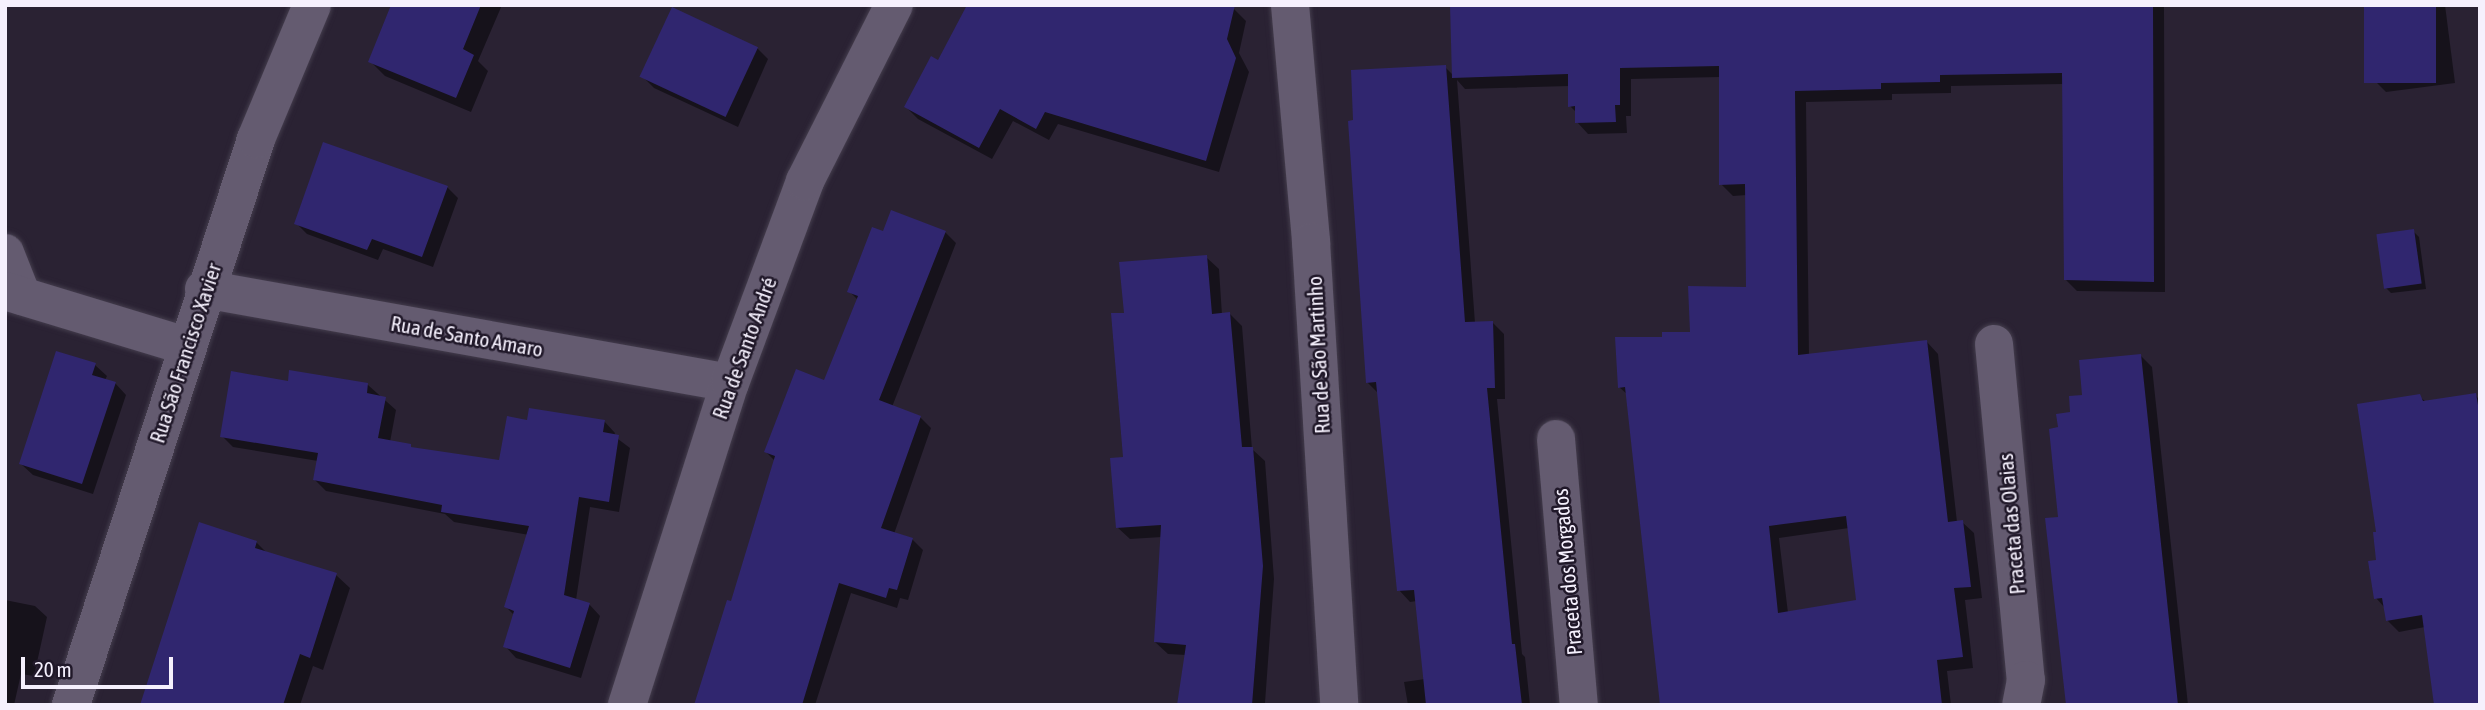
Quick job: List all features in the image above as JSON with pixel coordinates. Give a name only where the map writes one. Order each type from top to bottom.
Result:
[{"type":"street","name":"Rua São Francisco Xavier","points":[[71,705],[134,519],[186,346],[256,139],[312,5]]},
{"type":"street","name":"Rua de Santo André","points":[[627,705],[730,383],[805,181],[894,5]]},
{"type":"street","name":"Rua de São Martinho","points":[[1290,5],[1311,242],[1339,705]]},
{"type":"street","points":[[5,253],[14,293],[186,346]]},
{"type":"street","name":"Rua de Santo Amaro","points":[[205,289],[730,383]]},
{"type":"street","name":"Praceta das Olaias","points":[[1994,344],[2026,680],[2021,705]]},
{"type":"street","name":"Praceta dos Morgados","points":[[1556,439],[1579,705]]},
{"type":"building","points":[[391,5],[481,5],[463,49],[474,55],[456,98],[368,62]]},
{"type":"building","points":[[967,5],[1235,5],[1227,39],[1236,58],[1206,161],[1045,112],[1036,129],[1000,109],[979,148],[904,107],[931,56],[938,60]]},
{"type":"building","points":[[1450,5],[2153,5],[2154,282],[2064,280],[2062,73],[1940,75],[1940,82],[1881,83],[1881,89],[1795,91],[1798,355],[1927,340],[1948,522],[1963,520],[1971,587],[1954,588],[1963,657],[1937,660],[1942,705],[1660,705],[1625,387],[1618,388],[1615,337],[1662,337],[1662,332],[1690,332],[1688,286],[1746,287],[1745,184],[1719,185],[1719,66],[1620,68],[1620,105],[1615,105],[1616,122],[1575,123],[1575,106],[1568,107],[1568,74],[1452,78]],"holes":[[[1846,516],[1856,600],[1778,613],[1769,526]]]},
{"type":"building","points":[[2364,5],[2436,5],[2436,83],[2364,83]]},
{"type":"building","points":[[672,7],[758,47],[726,117],[639,77]]},
{"type":"building","points":[[1446,65],[1465,322],[1493,321],[1495,388],[1487,388],[1512,644],[1515,644],[1522,705],[1426,705],[1414,590],[1397,591],[1376,382],[1366,383],[1348,121],[1353,120],[1351,70]]},
{"type":"building","points":[[323,142],[448,186],[422,257],[372,239],[367,250],[294,224]]},
{"type":"building","points":[[891,210],[946,231],[879,400],[921,416],[881,528],[913,538],[897,590],[889,588],[886,598],[839,583],[802,705],[694,705],[727,600],[731,601],[775,456],[764,452],[796,369],[824,380],[858,296],[847,292],[872,227],[883,231]]},
{"type":"building","points":[[2414,229],[2422,283],[2384,289],[2376,234]]},
{"type":"building","points":[[1207,255],[1212,314],[1230,312],[1242,447],[1253,447],[1263,566],[1252,705],[1177,705],[1186,645],[1154,642],[1161,525],[1116,528],[1110,458],[1123,457],[1111,313],[1124,313],[1119,262]]},
{"type":"building","points":[[56,351],[96,363],[92,375],[116,382],[82,484],[19,464]]},
{"type":"building","points":[[2141,354],[2178,705],[2066,705],[2045,518],[2058,517],[2049,429],[2058,427],[2056,414],[2070,412],[2069,396],[2082,395],[2079,360]]},
{"type":"building","points":[[289,370],[368,383],[367,393],[386,397],[378,438],[411,444],[411,447],[499,460],[507,416],[527,420],[529,408],[605,420],[603,432],[619,435],[609,502],[579,497],[564,595],[590,603],[570,668],[503,647],[514,611],[504,607],[529,526],[441,512],[442,505],[313,480],[318,453],[220,437],[231,371],[288,381]]},
{"type":"building","points":[[2476,393],[2480,417],[2480,705],[2434,705],[2422,615],[2386,621],[2382,598],[2374,599],[2368,561],[2376,560],[2373,532],[2376,532],[2357,404],[2420,394],[2423,401]]},
{"type":"building","points":[[199,522],[257,541],[255,548],[337,573],[310,658],[300,654],[283,705],[140,705]]}]
